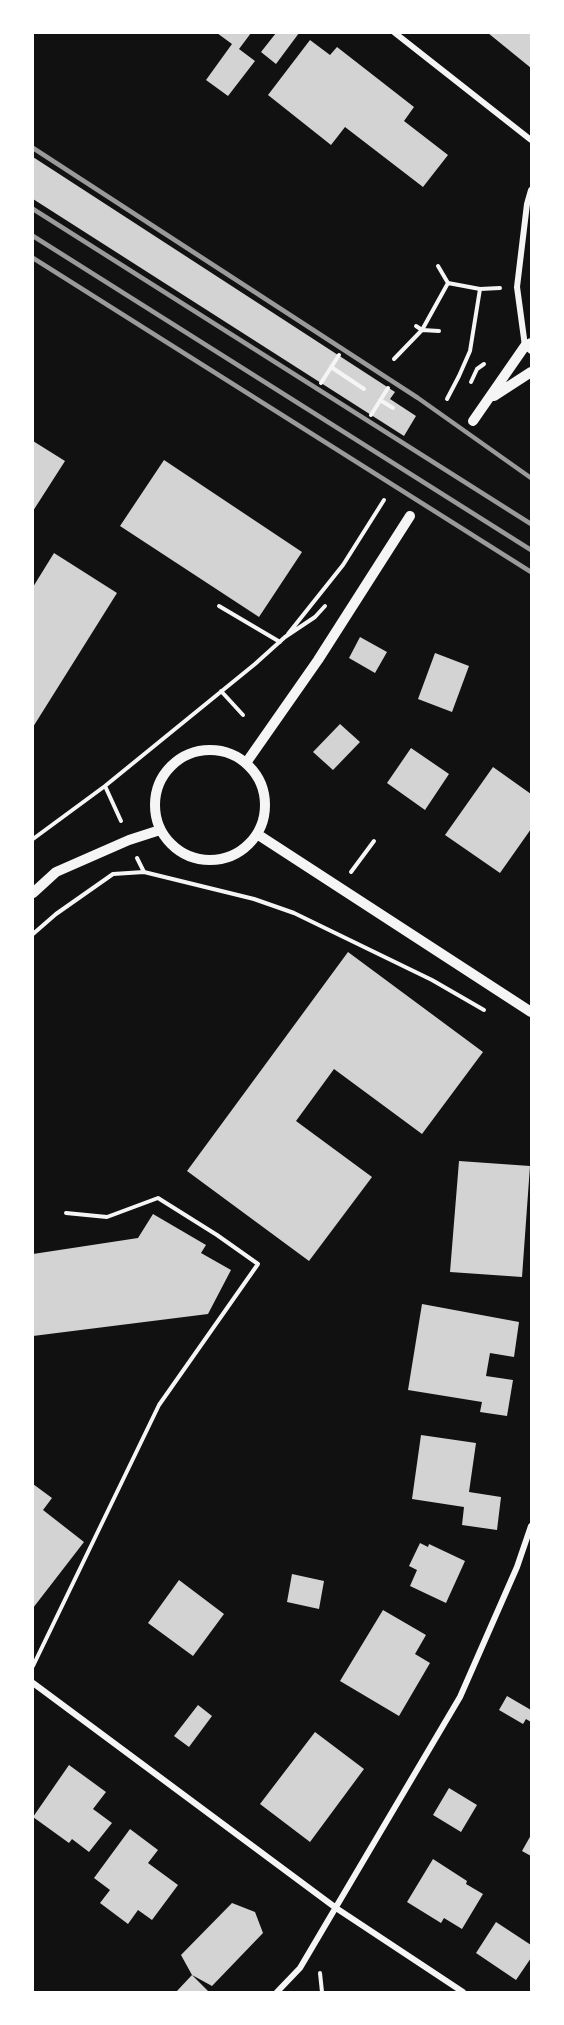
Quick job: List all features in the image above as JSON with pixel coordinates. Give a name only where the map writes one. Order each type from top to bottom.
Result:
[{"type":"street","points":[[395,33],[531,140]]},
{"type":"street","points":[[473,421],[529,347],[517,287],[527,204],[531,190]]},
{"type":"street","points":[[489,399],[531,372]]},
{"type":"street","points":[[246,763],[318,660],[410,516]]},
{"type":"street","points":[[214,749],[231,754],[246,763],[261,784],[264,801],[265,809],[257,834],[241,851],[219,860],[196,859],[175,848],[160,830],[155,803],[162,777],[181,758],[197,751],[214,749]]},
{"type":"street","points":[[33,893],[56,872],[129,840],[160,830]]},
{"type":"street","points":[[257,834],[531,1012]]},
{"type":"street","points":[[277,1992],[300,1968],[460,1697],[517,1567],[531,1526]]},
{"type":"street","points":[[33,1683],[336,1908],[463,1992]]},
{"type":"path","points":[[438,267],[448,283],[480,289],[517,287]]},
{"type":"path","points":[[394,359],[422,330],[448,283]]},
{"type":"path","points":[[447,399],[470,351],[480,289]]},
{"type":"path","points":[[416,326],[422,330],[439,331]]},
{"type":"path","points":[[321,383],[339,355]]},
{"type":"path","points":[[331,367],[364,389]]},
{"type":"path","points":[[371,415],[388,388]]},
{"type":"path","points":[[380,400],[393,408]]},
{"type":"path","points":[[33,839],[105,786],[280,642],[343,565],[384,500]]},
{"type":"path","points":[[219,606],[280,642]]},
{"type":"path","points":[[285,637],[315,617]]},
{"type":"path","points":[[221,691],[243,715]]},
{"type":"path","points":[[351,873],[374,841]]},
{"type":"path","points":[[33,934],[56,914],[113,874],[144,872],[254,899],[294,913],[432,980],[484,1010]]},
{"type":"path","points":[[33,1666],[159,1405],[258,1264],[158,1198],[106,1217],[66,1213]]},
{"type":"path","points":[[320,1973],[322,1992]]},
{"type":"building","points":[[217,33],[251,33],[239,49],[255,61],[228,96],[206,80],[232,44]]},
{"type":"building","points":[[276,33],[299,33],[276,64],[261,52]]},
{"type":"building","points":[[488,33],[531,33],[531,68]]},
{"type":"building","points":[[310,40],[330,55],[337,47],[414,107],[404,121],[448,155],[423,187],[345,127],[331,145],[268,95]]},
{"type":"building","points":[[33,157],[395,392],[390,399],[416,416],[404,436],[33,199]]},
{"type":"building","points":[[33,441],[65,461],[33,511]]},
{"type":"building","points":[[164,460],[302,552],[259,617],[120,526]]},
{"type":"building","points":[[54,553],[117,593],[33,727],[33,587]]},
{"type":"building","points":[[360,637],[387,652],[375,673],[349,658]]},
{"type":"building","points":[[435,653],[469,666],[452,712],[418,699]]},
{"type":"building","points":[[340,724],[360,742],[333,770],[313,752]]},
{"type":"building","points":[[411,748],[449,774],[425,810],[387,783]]},
{"type":"building","points":[[493,767],[531,794],[531,829],[500,873],[445,835]]},
{"type":"building","points":[[348,952],[483,1052],[422,1134],[334,1069],[296,1121],[372,1177],[309,1261],[187,1171]]},
{"type":"building","points":[[459,1161],[530,1166],[522,1277],[450,1272]]},
{"type":"building","points":[[153,1214],[206,1245],[201,1253],[231,1270],[208,1314],[33,1336],[33,1254],[138,1238]]},
{"type":"building","points":[[422,1304],[519,1322],[514,1357],[490,1353],[486,1376],[513,1380],[507,1416],[480,1412],[482,1402],[408,1390]]},
{"type":"building","points":[[421,1435],[476,1443],[469,1492],[501,1497],[497,1530],[462,1525],[464,1507],[412,1499]]},
{"type":"building","points":[[33,1484],[52,1498],[43,1510],[84,1542],[33,1608]]},
{"type":"building","points":[[420,1543],[428,1547],[429,1544],[465,1561],[446,1603],[410,1586],[417,1570],[409,1566]]},
{"type":"building","points":[[292,1574],[324,1581],[319,1609],[287,1602]]},
{"type":"building","points":[[179,1580],[224,1614],[193,1656],[148,1623]]},
{"type":"building","points":[[383,1610],[426,1635],[415,1654],[430,1663],[399,1716],[340,1681]]},
{"type":"building","points":[[507,1696],[531,1710],[531,1722],[526,1719],[523,1724],[499,1710]]},
{"type":"building","points":[[198,1705],[212,1716],[189,1747],[174,1736]]},
{"type":"building","points":[[315,1732],[364,1769],[310,1842],[260,1804]]},
{"type":"building","points":[[69,1765],[106,1792],[93,1809],[112,1823],[89,1852],[72,1839],[69,1843],[33,1817]]},
{"type":"building","points":[[449,1788],[477,1805],[461,1832],[433,1815]]},
{"type":"building","points":[[130,1829],[158,1850],[148,1863],[178,1885],[152,1920],[138,1910],[128,1924],[100,1903],[110,1890],[94,1878]]},
{"type":"building","points":[[531,1835],[531,1856],[522,1851]]},
{"type":"building","points":[[433,1859],[483,1894],[462,1929],[444,1918],[441,1923],[407,1902]]},
{"type":"building","points":[[232,1903],[255,1912],[263,1933],[212,1986],[192,1975],[181,1955]]},
{"type":"building","points":[[496,1922],[531,1945],[531,1958],[516,1980],[476,1953]]},
{"type":"building","points":[[192,1975],[209,1992],[176,1992]]},
{"type":"railway","points":[[33,148],[418,398],[531,478]]},
{"type":"railway","points":[[33,209],[531,524]]},
{"type":"railway","points":[[33,236],[531,550]]},
{"type":"railway","points":[[33,258],[531,572]]}]
